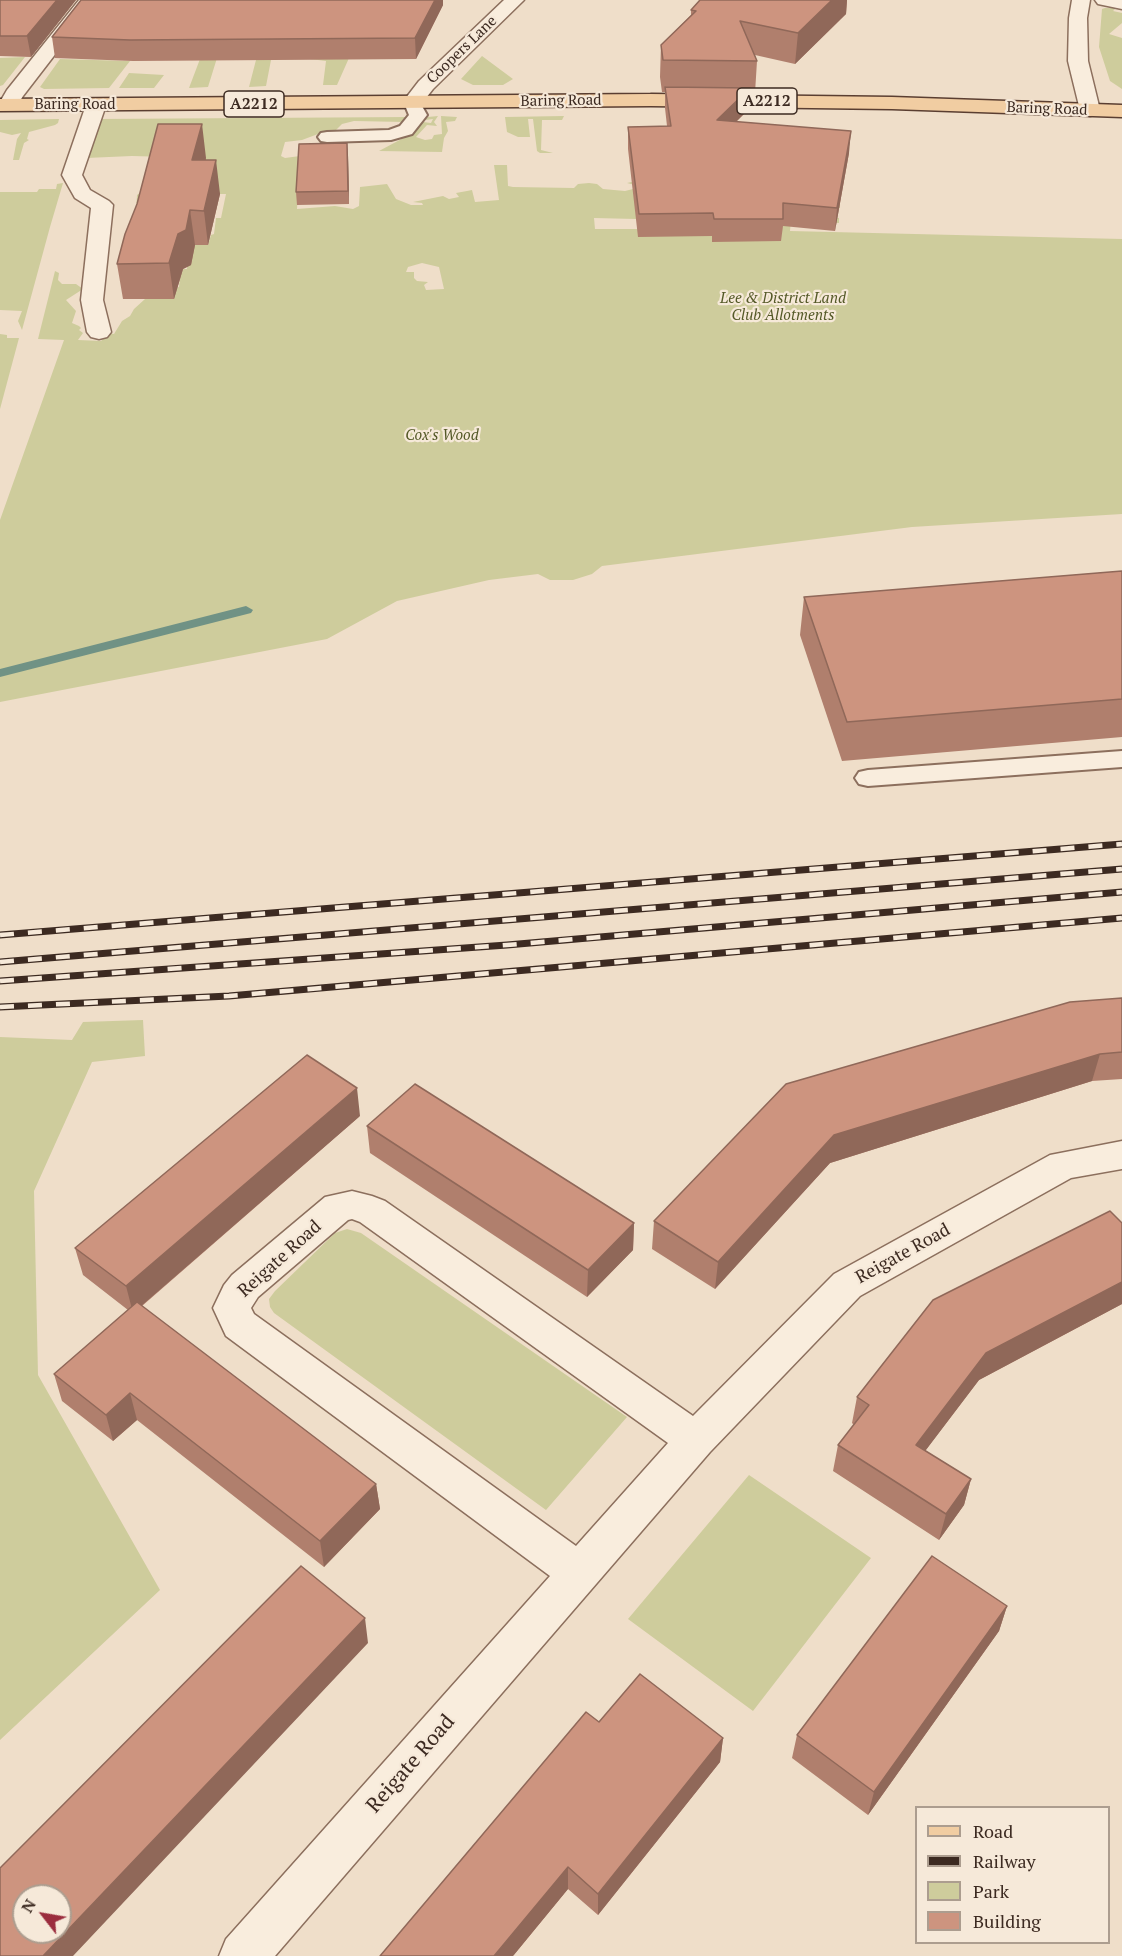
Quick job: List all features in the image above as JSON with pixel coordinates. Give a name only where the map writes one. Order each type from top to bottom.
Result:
[{"type":"main road","name":"Baring Road","points":[[4,105],[94,110],[571,100],[768,101],[1122,111]]},
{"type":"street","points":[[4,105],[88,0]]},
{"type":"street","name":"Coopers Lane","points":[[412,103],[479,32],[515,0]]},
{"type":"street","points":[[1081,0],[1078,18],[1078,61],[1090,110]]},
{"type":"street","points":[[1104,0],[1122,4]]},
{"type":"street","points":[[94,110],[72,175],[82,194],[102,205],[92,300],[99,332]]},
{"type":"street","name":"Reigate Road","points":[[243,1956],[696,1440],[848,1285],[1063,1165],[1122,1155]]},
{"type":"street","name":"Reigate Road","points":[[580,1573],[240,1325],[232,1308],[237,1296],[338,1207],[352,1205],[362,1208],[381,1217],[696,1440]]},
{"type":"lane","points":[[327,137],[391,135],[406,130],[417,117],[418,111],[412,103]]},
{"type":"lane","points":[[868,778],[1122,759]]},
{"type":"green space","points":[[1116,8],[1113,11],[1122,13],[1122,23],[1109,34],[1122,38],[1122,89],[1110,81],[1099,47],[1102,9]]},
{"type":"green space","points":[[482,56],[513,79],[503,85],[473,85],[461,79]]},
{"type":"green space","points":[[25,57],[3,85],[0,86],[0,58]]},
{"type":"green space","points":[[217,58],[208,87],[189,88],[200,59]]},
{"type":"green space","points":[[349,58],[337,85],[323,85],[326,61],[310,59]]},
{"type":"green space","points":[[60,59],[130,61],[109,88],[44,89],[40,87]]},
{"type":"green space","points":[[256,60],[271,60],[266,86],[249,87]]},
{"type":"green space","points":[[129,73],[164,75],[154,88],[119,88]]},
{"type":"green space","points":[[438,116],[434,122],[437,126],[427,125],[416,137],[425,140],[432,139],[434,135],[442,134],[441,116],[457,117],[455,121],[446,122],[448,131],[444,138],[442,152],[379,151],[409,135],[423,122],[431,123],[433,119],[425,120],[428,117]]},
{"type":"green space","points":[[564,116],[562,120],[542,120],[541,150],[553,153],[537,151],[533,119],[528,119],[530,137],[518,137],[507,132],[505,117]]},
{"type":"green space","points":[[409,117],[405,122],[354,121],[342,124],[334,132],[326,131],[302,140],[285,142],[281,156],[285,158],[300,156],[297,209],[335,206],[353,209],[359,206],[360,187],[387,184],[396,199],[411,205],[423,205],[413,202],[443,196],[449,199],[459,197],[456,193],[472,190],[475,202],[499,200],[494,165],[507,165],[508,186],[513,187],[574,188],[578,184],[589,183],[597,184],[603,189],[625,191],[633,189],[635,185],[627,183],[636,181],[636,219],[594,218],[595,229],[683,229],[840,188],[840,208],[821,206],[819,217],[839,218],[839,223],[791,220],[790,231],[1122,239],[1122,514],[912,527],[602,566],[592,574],[573,580],[550,580],[538,574],[489,580],[397,601],[327,639],[0,702],[0,520],[64,340],[38,339],[55,271],[59,273],[58,280],[62,284],[76,284],[83,289],[66,300],[76,311],[72,323],[79,326],[81,328],[79,330],[83,333],[78,340],[101,341],[109,333],[114,334],[122,321],[130,316],[145,299],[179,287],[181,269],[187,269],[187,265],[191,265],[192,245],[208,245],[211,235],[214,234],[216,218],[221,218],[226,194],[178,194],[136,214],[137,195],[149,186],[206,158],[132,156],[86,158],[97,119]],"holes":[[[422,263],[439,267],[444,289],[426,290],[424,285],[428,282],[417,281],[414,278],[414,272],[406,272],[408,267]]]},
{"type":"green space","points":[[59,119],[55,125],[29,132],[27,139],[29,140],[24,143],[19,160],[13,160],[17,139],[21,133],[12,135],[0,132],[0,120]]},
{"type":"green space","points":[[63,183],[22,330],[18,321],[22,311],[0,310],[0,192],[37,192],[39,189],[56,189],[57,184]]},
{"type":"green space","points":[[0,334],[7,335],[7,338],[19,338],[0,409]]},
{"type":"green space","points":[[143,1020],[145,1056],[92,1062],[34,1191],[38,1375],[160,1590],[0,1740],[0,1037],[72,1040],[83,1022]]},
{"type":"green space","points":[[347,1229],[361,1233],[627,1417],[546,1510],[274,1313],[269,1299],[275,1291],[335,1233]]},
{"type":"green space","points":[[749,1475],[871,1558],[753,1711],[628,1619]]},
{"type":"building","points":[[0,0],[57,0],[27,36],[0,36]]},
{"type":"building","points":[[81,0],[435,0],[415,38],[130,40],[52,37]]},
{"type":"building","points":[[700,0],[832,0],[798,33],[740,21],[757,61],[663,60],[661,45],[696,11],[691,10]]},
{"type":"building","points":[[665,87],[750,88],[717,120],[851,131],[837,208],[783,203],[783,219],[714,219],[713,213],[639,214],[628,127],[671,126]]},
{"type":"building","points":[[158,124],[202,124],[192,160],[216,160],[204,211],[190,210],[186,230],[178,234],[169,263],[117,264],[125,234],[137,204]]},
{"type":"building","points":[[347,143],[348,191],[296,192],[299,144]]},
{"type":"building","points":[[1122,571],[1122,699],[847,722],[804,597]]},
{"type":"building","points":[[1122,998],[1122,1052],[1100,1054],[834,1135],[718,1262],[654,1221],[786,1084],[1070,1002]]},
{"type":"building","points":[[307,1055],[357,1088],[126,1286],[75,1248]]},
{"type":"building","points":[[415,1084],[634,1223],[588,1270],[367,1126]]},
{"type":"building","points":[[1110,1211],[1122,1223],[1122,1282],[986,1353],[916,1445],[971,1479],[946,1514],[838,1445],[869,1405],[857,1397],[933,1300]]},
{"type":"building","points":[[137,1302],[376,1484],[320,1541],[130,1393],[106,1415],[54,1374]]},
{"type":"building","points":[[932,1556],[1007,1606],[874,1792],[797,1735]]},
{"type":"building","points":[[301,1566],[365,1618],[72,1926],[72,1884],[12,1884],[12,1944],[54,1944],[43,1956],[0,1956],[0,1868]]},
{"type":"building","points":[[640,1674],[723,1738],[598,1894],[568,1867],[494,1956],[380,1956],[586,1712],[599,1722]]},
{"type":"waterway","points":[[0,673],[246,610]]},
{"type":"railway","points":[[0,935],[1122,844]]},
{"type":"railway","points":[[0,962],[1122,869]]},
{"type":"railway","points":[[0,981],[507,945],[1122,892]]},
{"type":"railway","points":[[0,1007],[229,996],[1122,918]]},
{"type":"park label","name":"Lee & District Land Club Allotments","points":[[783,308]]},
{"type":"park label","name":"Cox's Wood","points":[[442,436]]}]
